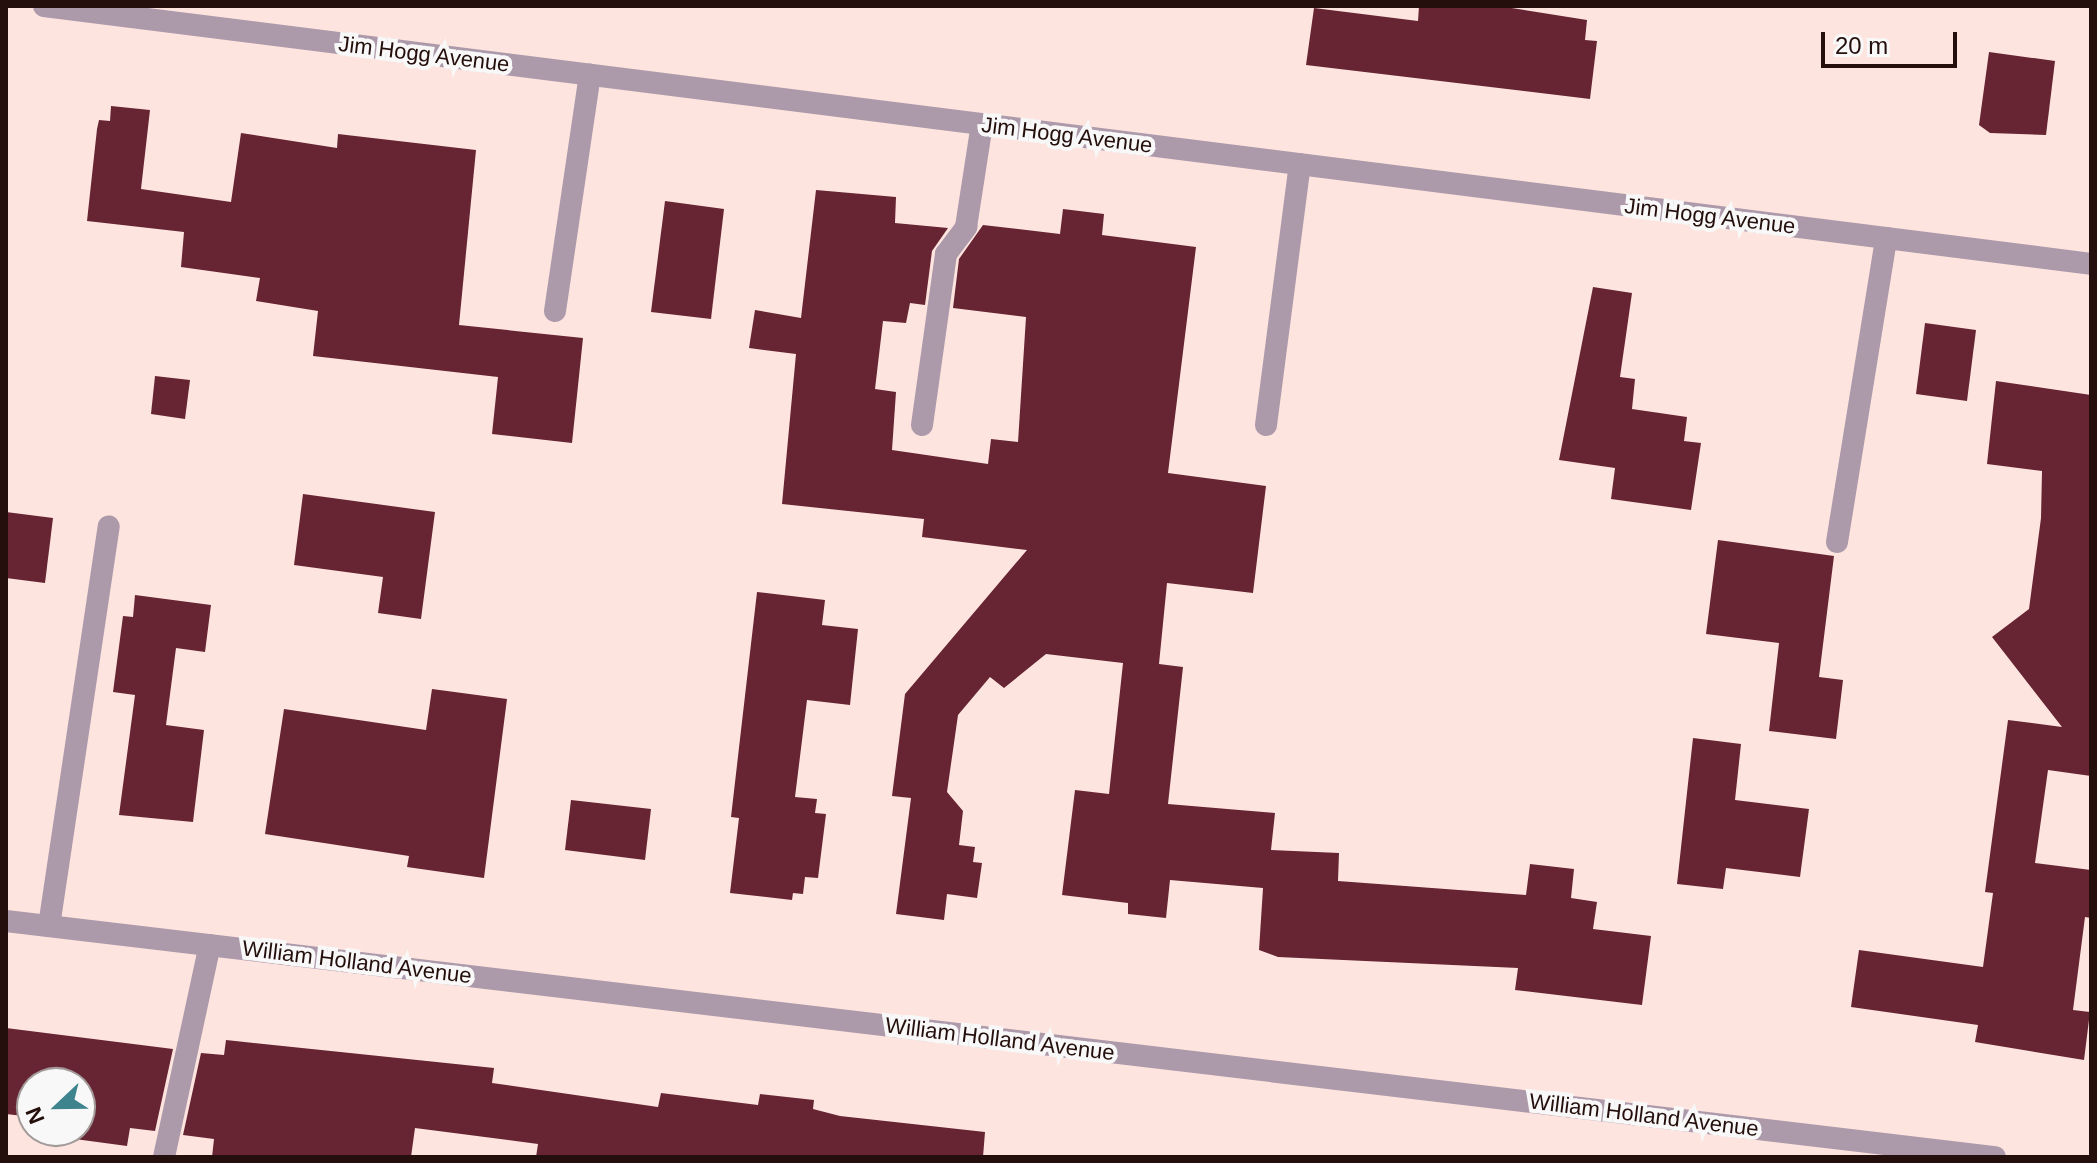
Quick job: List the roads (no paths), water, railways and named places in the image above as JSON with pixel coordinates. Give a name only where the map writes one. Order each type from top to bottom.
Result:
[{"type":"street","name":"Jim Hogg Avenue","points":[[44,6],[2091,264]]},
{"type":"street","points":[[555,311],[590,75]]},
{"type":"street","points":[[922,425],[946,254],[966,227],[982,124]]},
{"type":"street","points":[[1266,425],[1300,164]]},
{"type":"street","points":[[1837,542],[1886,238]]},
{"type":"street","points":[[49,926],[109,526]]},
{"type":"street","name":"William Holland Avenue","points":[[6,921],[1995,1157]]},
{"type":"street","points":[[164,1157],[210,945]]}]
